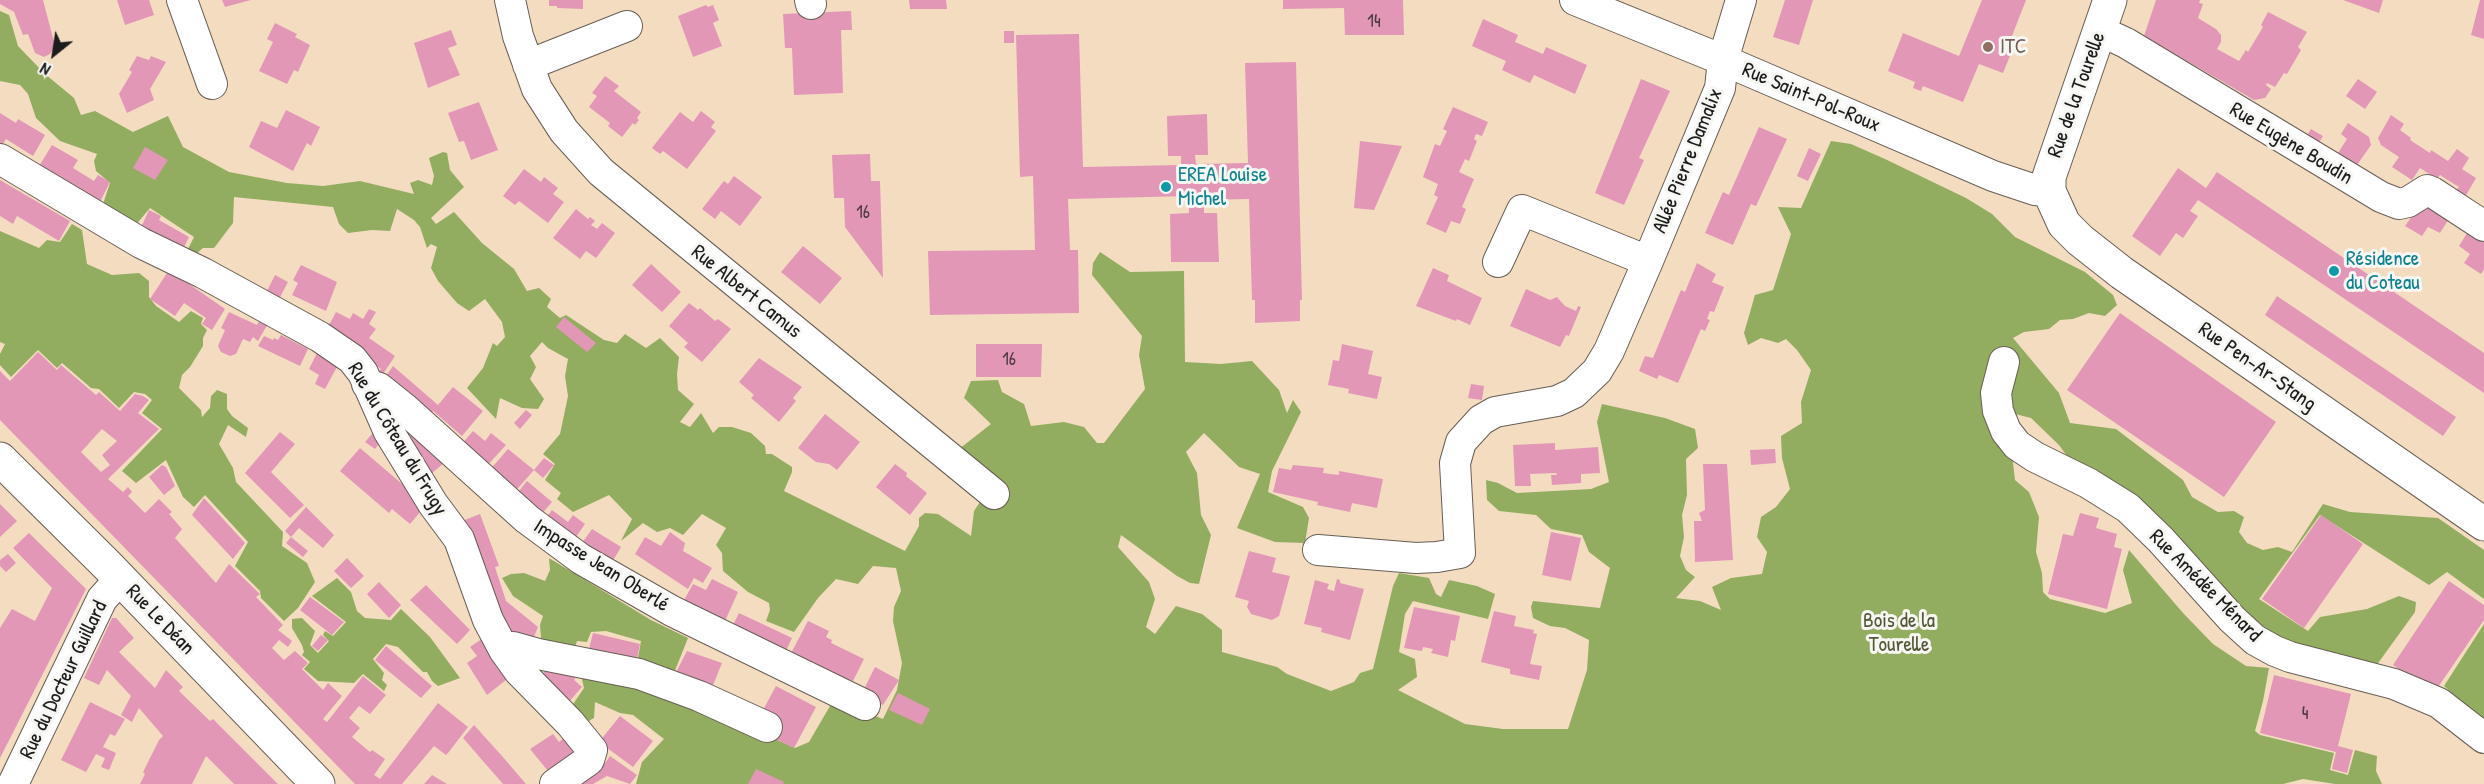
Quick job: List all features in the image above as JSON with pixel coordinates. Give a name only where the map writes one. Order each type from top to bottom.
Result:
[{"type":"street","points":[[182,0],[212,84]]},
{"type":"street","name":"Rue Albert Camus","points":[[510,0],[518,36],[537,89],[564,131],[600,172],[994,494]]},
{"type":"street","name":"Rue Saint-Pol-Roux","points":[[1575,0],[1723,60],[1993,176],[2035,190],[2049,191]]},
{"type":"street","name":"Allée Pierre Damalix","points":[[1318,550],[1416,558],[1460,553],[1455,463],[1461,442],[1481,420],[1494,412],[1557,401],[1575,393],[1589,381],[1609,351],[1720,88],[1723,60],[1741,0]]},
{"type":"street","name":"Rue de la Tourelle","points":[[2049,191],[2052,166],[2110,0]]},
{"type":"street","points":[[528,65],[627,26]]},
{"type":"street","name":"Rue Eugène Boudin","points":[[2100,31],[2126,43],[2381,197],[2399,204],[2408,202],[2427,190],[2484,226]]},
{"type":"street","name":"Rue du Côteau du Frugy","points":[[0,159],[141,243],[203,273],[320,337],[352,359],[363,373],[389,432],[433,504],[459,539],[489,620],[504,650],[519,671],[570,723],[592,750],[589,760],[555,784]]},
{"type":"street","name":"Rue Pen-Ar-Stang","points":[[2049,191],[2068,229],[2122,273],[2484,524]]},
{"type":"street","name":"Allée Pierre Damalix","points":[[1498,262],[1522,210],[1648,261]]},
{"type":"street","name":"Rue Amédée Ménard","points":[[2004,362],[1996,393],[1998,411],[2006,430],[2017,445],[2035,457],[2088,483],[2128,508],[2161,540],[2232,619],[2255,640],[2290,657],[2394,684],[2439,703],[2484,738]]},
{"type":"street","name":"Impasse Jean Oberlé","points":[[368,384],[379,388],[404,408],[527,519],[581,559],[672,611],[865,705]]},
{"type":"street","name":"Rue Le Déan","points":[[0,459],[120,579],[318,784]]},
{"type":"street","name":"Rue du Docteur Guillard","points":[[13,784],[102,598],[120,579]]},
{"type":"street","points":[[504,650],[519,648],[538,654],[639,674],[699,696],[767,727]]},
{"type":"green space","name":"Bois de la Tourelle","points":[[0,11],[9,15],[18,46],[45,74],[74,98],[81,115],[95,111],[133,132],[168,116],[183,147],[229,172],[287,183],[323,186],[360,181],[414,194],[410,183],[418,180],[432,185],[434,176],[429,158],[443,152],[447,153],[450,170],[464,187],[431,218],[436,224],[454,212],[482,243],[514,269],[527,291],[539,288],[551,299],[547,307],[560,318],[566,315],[604,340],[617,343],[625,334],[646,348],[660,338],[679,357],[678,390],[694,404],[680,422],[690,427],[701,413],[713,433],[719,427],[732,427],[751,433],[765,446],[766,454],[772,454],[792,467],[784,491],[905,551],[919,526],[919,518],[925,513],[938,514],[971,536],[974,511],[988,490],[954,453],[991,424],[964,398],[971,381],[998,380],[1002,392],[1024,404],[1031,426],[1064,422],[1084,427],[1097,443],[1104,443],[1145,389],[1139,355],[1142,336],[1092,275],[1093,263],[1100,252],[1130,272],[1184,271],[1185,362],[1221,364],[1252,361],[1279,390],[1287,413],[1293,400],[1301,412],[1272,471],[1268,492],[1303,507],[1309,518],[1305,543],[1275,542],[1237,528],[1260,474],[1239,467],[1204,433],[1186,452],[1197,473],[1201,515],[1211,535],[1199,584],[1190,583],[1177,576],[1121,535],[1118,547],[1149,582],[1155,599],[1146,627],[1155,634],[1176,606],[1202,614],[1222,630],[1222,652],[1277,667],[1287,674],[1331,691],[1354,682],[1360,673],[1373,669],[1393,586],[1399,573],[1429,578],[1436,594],[1441,597],[1449,580],[1477,586],[1495,594],[1488,619],[1413,601],[1405,614],[1399,652],[1415,659],[1417,677],[1398,690],[1465,724],[1503,729],[1568,729],[1587,670],[1589,640],[1565,628],[1550,626],[1533,618],[1531,607],[1533,601],[1600,608],[1610,568],[1589,552],[1582,535],[1551,529],[1536,515],[1499,511],[1487,500],[1486,480],[1498,483],[1517,493],[1591,489],[1609,482],[1597,422],[1602,404],[1665,418],[1695,429],[1698,448],[1686,459],[1687,495],[1682,515],[1684,537],[1680,556],[1686,570],[1695,577],[1676,598],[1700,601],[1721,610],[1712,587],[1731,578],[1762,574],[1767,552],[1757,537],[1761,517],[1776,507],[1790,489],[1782,458],[1781,436],[1802,423],[1801,402],[1811,370],[1786,339],[1778,343],[1761,338],[1748,345],[1744,333],[1755,295],[1773,290],[1791,234],[1778,207],[1801,208],[1831,141],[1851,144],[1966,198],[1992,214],[2015,237],[2085,272],[2113,295],[2117,305],[2105,316],[2089,313],[2073,319],[2060,320],[2049,329],[2024,332],[2013,338],[2059,393],[2070,423],[2116,429],[2183,480],[2192,497],[2218,512],[2234,511],[2244,517],[2239,532],[2247,543],[2263,550],[2278,547],[2292,552],[2323,504],[2350,512],[2438,518],[2484,550],[2484,599],[2447,572],[2429,585],[2320,515],[2259,599],[2308,631],[2320,617],[2367,609],[2399,596],[2416,602],[2415,612],[2376,666],[2286,641],[2241,614],[2079,473],[2059,445],[2031,418],[2007,412],[2015,480],[2029,492],[2039,517],[2036,552],[2042,573],[2043,592],[2050,599],[2105,613],[2132,603],[2123,570],[2129,550],[2213,644],[2246,666],[2269,668],[2255,731],[2260,735],[2334,753],[2330,770],[2348,775],[2355,750],[2377,756],[2376,771],[2382,784],[2335,784],[2303,779],[2283,784],[636,784],[642,762],[664,739],[633,715],[620,713],[595,702],[594,718],[587,722],[569,710],[584,688],[580,671],[635,675],[641,641],[606,631],[591,632],[587,642],[577,641],[573,653],[542,649],[540,625],[543,616],[513,596],[502,578],[511,574],[524,573],[545,581],[550,570],[549,558],[651,620],[688,638],[672,678],[685,698],[795,748],[809,742],[830,706],[840,702],[883,719],[897,690],[902,663],[893,621],[894,607],[901,591],[896,568],[873,566],[858,584],[836,579],[818,598],[794,632],[766,621],[770,610],[769,603],[748,592],[723,571],[722,553],[716,545],[726,528],[702,514],[683,535],[670,528],[657,532],[643,523],[621,541],[632,519],[609,495],[573,512],[557,499],[561,493],[545,480],[555,464],[543,454],[560,434],[568,396],[565,376],[568,359],[542,342],[530,356],[536,367],[530,379],[544,399],[538,409],[522,408],[500,398],[496,419],[467,388],[483,368],[493,343],[497,346],[505,337],[502,322],[485,299],[469,311],[457,303],[438,281],[431,268],[437,247],[431,244],[427,248],[420,227],[414,220],[397,209],[390,231],[372,230],[348,233],[339,224],[333,207],[234,197],[233,223],[214,248],[203,248],[196,254],[186,253],[194,237],[150,208],[134,227],[101,210],[110,183],[96,171],[94,161],[97,154],[60,141],[36,118],[28,94],[20,85],[0,81]]},
{"type":"green space","points":[[72,224],[82,230],[87,264],[112,275],[139,273],[149,281],[149,297],[156,306],[179,322],[191,311],[203,318],[201,324],[207,330],[203,338],[203,346],[182,375],[179,388],[201,410],[202,417],[210,408],[211,396],[217,390],[227,394],[227,409],[232,416],[248,428],[246,437],[228,425],[219,444],[233,468],[236,482],[283,532],[282,546],[307,563],[315,582],[298,608],[284,621],[261,598],[260,591],[235,566],[248,542],[205,495],[194,507],[183,497],[166,460],[136,483],[122,471],[162,429],[142,413],[152,400],[145,394],[134,392],[119,408],[99,389],[91,388],[62,363],[57,368],[38,350],[11,377],[0,365],[0,354],[5,344],[0,342],[0,231],[39,248],[47,240],[60,242]]},
{"type":"green space","points":[[337,578],[351,592],[357,611],[365,618],[391,620],[401,609],[430,637],[460,678],[438,686],[427,672],[423,672],[398,647],[386,644],[373,659],[384,673],[382,680],[387,685],[384,691],[363,674],[354,683],[318,681],[304,669],[310,662],[302,655],[304,652],[292,628],[292,619],[302,618],[315,631],[310,645],[318,653],[329,641],[323,635],[325,631],[333,636],[346,622],[312,596]]},
{"type":"green space","points":[[2484,624],[2484,721],[2444,686]]},
{"type":"building","points":[[0,0],[43,0],[54,42],[50,54],[44,57],[35,53],[28,34],[23,35],[14,12],[0,4]]},
{"type":"building","points":[[117,0],[149,0],[154,15],[125,25]]},
{"type":"building","points":[[222,0],[251,0],[225,7]]},
{"type":"building","points":[[549,0],[583,0],[583,9],[549,6]]},
{"type":"building","points":[[909,0],[946,0],[947,9],[910,9]]},
{"type":"building","points":[[1283,0],[1403,0],[1404,35],[1345,35],[1344,8],[1283,9]]},
{"type":"building","points":[[1785,0],[1813,0],[1799,45],[1773,37]]},
{"type":"building","name":"ITC","points":[[1982,0],[2026,0],[2012,36],[2017,39],[2003,73],[1979,64],[1963,102],[1923,86],[1921,91],[1913,88],[1915,82],[1888,71],[1903,33],[1959,56]]},
{"type":"building","points":[[2156,0],[2200,0],[2199,3],[2203,4],[2198,18],[2216,29],[2221,35],[2221,42],[2217,49],[2239,61],[2246,50],[2248,52],[2263,27],[2261,25],[2268,12],[2307,32],[2298,47],[2301,50],[2287,74],[2284,73],[2275,87],[2267,83],[2266,85],[2271,89],[2265,98],[2254,100],[2144,36]]},
{"type":"building","points":[[2343,0],[2383,0],[2379,13]]},
{"type":"building","points":[[2480,0],[2484,0],[2484,39],[2471,35]]},
{"type":"building","points":[[706,5],[708,7],[713,5],[719,20],[713,23],[722,46],[693,57],[678,16]]},
{"type":"building","points":[[851,11],[852,30],[841,30],[843,93],[794,95],[792,48],[785,48],[783,14]]},
{"type":"building","points":[[1483,19],[1518,35],[1515,42],[1543,54],[1546,47],[1587,65],[1575,94],[1534,75],[1530,83],[1502,70],[1506,61],[1472,46]]},
{"type":"building","points":[[275,23],[297,34],[295,37],[310,45],[298,72],[294,70],[287,84],[259,71],[273,42],[267,39]]},
{"type":"building","points":[[451,30],[457,45],[448,48],[460,75],[428,88],[414,43]]},
{"type":"building","points":[[1004,31],[1014,31],[1014,43],[1004,43]]},
{"type":"building","name":"EREA Louise Michel","points":[[1079,34],[1083,167],[1181,165],[1181,156],[1168,156],[1167,116],[1207,114],[1208,155],[1195,155],[1196,164],[1248,163],[1245,63],[1296,62],[1302,300],[1300,300],[1300,321],[1255,323],[1255,300],[1252,300],[1249,199],[1204,200],[1204,213],[1217,213],[1219,262],[1171,262],[1170,214],[1189,213],[1189,196],[1068,199],[1070,250],[1078,250],[1079,313],[930,315],[928,251],[1035,250],[1033,176],[1020,177],[1016,35]]},
{"type":"building","points":[[137,56],[149,60],[151,56],[166,62],[150,89],[154,100],[127,113],[119,94],[132,72],[129,70]]},
{"type":"building","points":[[605,76],[619,86],[614,91],[641,112],[637,118],[639,120],[635,125],[633,123],[622,137],[608,126],[610,123],[589,107],[597,96],[592,93]]},
{"type":"building","points":[[1641,79],[1670,91],[1639,158],[1644,160],[1624,205],[1595,193]]},
{"type":"building","points":[[2358,79],[2377,92],[2365,109],[2346,96]]},
{"type":"building","points":[[479,102],[498,150],[471,160],[464,141],[459,142],[448,113]]},
{"type":"building","points":[[1453,107],[1488,122],[1482,136],[1476,134],[1474,139],[1477,141],[1469,161],[1465,159],[1459,172],[1474,179],[1462,207],[1466,209],[1460,224],[1451,221],[1446,233],[1426,224],[1438,197],[1434,195],[1438,184],[1423,177],[1435,144],[1440,146],[1447,131],[1443,129]]},
{"type":"building","points":[[286,110],[320,127],[311,146],[307,143],[293,171],[249,147],[261,121],[277,128]]},
{"type":"building","points":[[701,111],[715,122],[711,127],[716,131],[687,169],[663,151],[660,154],[652,148],[680,112],[693,122]]},
{"type":"building","points":[[0,113],[16,123],[18,119],[45,135],[33,156],[6,139],[0,148]]},
{"type":"building","points":[[2391,115],[2404,124],[2400,130],[2411,138],[2410,140],[2430,153],[2431,150],[2448,161],[2457,149],[2469,158],[2462,169],[2476,178],[2465,197],[2456,191],[2459,187],[2440,175],[2437,179],[2420,168],[2412,180],[2392,167],[2399,157],[2381,145],[2378,138]]},
{"type":"building","points":[[2348,123],[2369,137],[2371,145],[2357,165],[2338,153],[2347,139],[2341,134]]},
{"type":"building","points":[[1759,127],[1787,139],[1756,206],[1751,204],[1733,245],[1705,233],[1723,192],[1729,195]]},
{"type":"building","points":[[2311,129],[2323,136],[2318,144],[2306,137]]},
{"type":"building","points":[[1360,141],[1402,146],[1374,210],[1354,208]]},
{"type":"building","points":[[52,145],[78,160],[73,168],[94,181],[98,175],[110,182],[100,202],[36,171]]},
{"type":"building","points":[[145,147],[168,160],[155,180],[133,168]]},
{"type":"building","points":[[1809,148],[1821,154],[1808,181],[1797,176]]},
{"type":"building","points":[[870,154],[871,181],[880,181],[883,278],[845,227],[844,198],[834,198],[832,155]]},
{"type":"building","name":"Résidence du Coteau","points":[[2178,168],[2206,188],[2217,172],[2484,353],[2484,393],[2198,200],[2190,211],[2198,216],[2183,238],[2176,233],[2160,256],[2132,236]]},
{"type":"building","points":[[524,169],[541,182],[544,177],[558,188],[553,194],[564,202],[548,223],[519,201],[515,205],[503,196]]},
{"type":"building","points":[[734,176],[762,197],[740,226],[721,211],[715,219],[702,209],[724,181],[728,184]]},
{"type":"building","points":[[0,180],[70,221],[59,241],[17,216],[13,224],[0,216]]},
{"type":"building","points":[[2426,196],[2452,214],[2440,233],[2428,227],[2422,236],[2405,226]]},
{"type":"building","points":[[576,209],[588,219],[590,217],[595,221],[591,225],[597,229],[602,223],[615,233],[596,258],[586,251],[580,259],[553,238]]},
{"type":"building","points":[[149,210],[161,216],[159,220],[189,237],[180,255],[139,232]]},
{"type":"building","points":[[2471,227],[2484,235],[2484,269],[2481,274],[2464,263],[2470,254],[2459,246]]},
{"type":"building","points":[[803,246],[842,278],[820,304],[781,272]]},
{"type":"building","points":[[1697,263],[1716,274],[1712,282],[1724,287],[1714,312],[1710,311],[1707,319],[1710,320],[1705,331],[1701,329],[1678,383],[1659,375],[1657,379],[1639,371],[1645,356],[1653,358],[1681,290],[1685,292]]},
{"type":"building","points":[[651,264],[681,292],[662,312],[632,285]]},
{"type":"building","points":[[301,265],[337,282],[326,311],[292,295],[298,283],[293,280]]},
{"type":"building","points":[[1433,268],[1449,275],[1447,281],[1482,298],[1470,325],[1416,306]]},
{"type":"building","points":[[169,270],[225,309],[212,330],[202,324],[206,318],[184,303],[175,316],[150,299]]},
{"type":"building","points":[[275,275],[288,282],[278,301],[265,295]]},
{"type":"building","points":[[1526,289],[1550,300],[1557,297],[1565,306],[1576,311],[1578,306],[1581,307],[1569,336],[1566,335],[1560,347],[1510,326]]},
{"type":"building","points":[[2277,296],[2456,417],[2443,436],[2265,315]]},
{"type":"building","points":[[689,303],[731,329],[702,362],[684,347],[688,343],[669,326]]},
{"type":"building","points":[[369,309],[376,312],[369,324],[376,329],[369,338],[395,356],[381,377],[377,375],[381,369],[327,329],[336,312],[350,319],[353,313],[363,319]]},
{"type":"building","points":[[229,312],[257,325],[262,316],[270,320],[258,341],[253,337],[250,342],[243,339],[236,354],[230,356],[221,352],[218,346],[225,330],[221,328]]},
{"type":"building","points":[[2120,313],[2276,422],[2224,497],[2067,390]]},
{"type":"building","points":[[564,317],[596,343],[587,352],[556,327]]},
{"type":"building","points":[[281,335],[308,349],[300,366],[258,346],[264,336],[278,340]]},
{"type":"building","points":[[976,344],[1042,344],[1041,377],[976,377]]},
{"type":"building","points":[[1342,344],[1373,351],[1368,374],[1382,377],[1377,399],[1348,393],[1349,389],[1328,385],[1333,360],[1339,361]]},
{"type":"building","points":[[38,352],[57,370],[61,365],[96,395],[99,392],[120,411],[135,394],[149,400],[138,413],[159,429],[108,479],[123,492],[128,487],[132,492],[128,496],[145,513],[159,499],[172,512],[169,514],[182,529],[175,538],[216,583],[229,564],[260,594],[256,597],[283,625],[278,630],[292,641],[288,647],[279,640],[272,648],[284,660],[295,651],[308,663],[302,669],[323,690],[328,683],[342,696],[323,719],[327,722],[363,676],[386,695],[370,714],[359,706],[349,718],[360,728],[352,737],[370,752],[372,750],[385,759],[374,775],[380,779],[438,703],[468,727],[448,753],[446,755],[434,746],[402,784],[355,784],[0,420],[0,371],[10,381]],"holes":[[[102,429],[117,441],[102,455],[110,465],[101,472],[81,452]]]},
{"type":"building","points":[[317,353],[338,365],[325,389],[315,384],[319,375],[309,369]]},
{"type":"building","points":[[759,358],[802,387],[793,398],[796,401],[779,422],[751,398],[754,395],[739,382]]},
{"type":"building","points":[[393,366],[438,405],[453,387],[483,411],[462,436],[433,411],[426,420],[381,383]]},
{"type":"building","points":[[1471,384],[1484,386],[1482,400],[1468,398]]},
{"type":"building","points":[[526,410],[532,415],[520,429],[514,423]]},
{"type":"building","points":[[825,414],[860,442],[837,470],[829,464],[816,462],[798,448]]},
{"type":"building","points":[[378,427],[384,437],[375,449],[365,442]]},
{"type":"building","points":[[417,431],[445,462],[431,474],[404,442]]},
{"type":"building","points":[[473,431],[485,441],[491,433],[506,445],[485,468],[461,445]]},
{"type":"building","points":[[280,432],[295,444],[271,472],[304,505],[290,518],[245,473]]},
{"type":"building","points":[[1555,443],[1555,450],[1598,447],[1600,473],[1581,474],[1581,483],[1552,485],[1551,475],[1557,475],[1556,473],[1530,474],[1531,486],[1515,486],[1513,445]]},
{"type":"building","points":[[360,448],[408,489],[419,505],[417,508],[421,511],[410,524],[392,509],[389,513],[340,471]]},
{"type":"building","points":[[508,449],[534,470],[511,496],[488,472]]},
{"type":"building","points":[[1775,449],[1776,463],[1751,465],[1750,450]]},
{"type":"building","points":[[544,458],[554,465],[543,478],[534,470]]},
{"type":"building","points":[[895,464],[927,493],[910,515],[876,487]]},
{"type":"building","points":[[1703,464],[1727,464],[1733,560],[1695,562],[1694,521],[1702,521],[1699,513],[1705,510]]},
{"type":"building","points":[[162,465],[166,467],[175,486],[164,495],[149,477]]},
{"type":"building","points":[[1293,465],[1324,468],[1323,473],[1339,475],[1339,471],[1383,479],[1377,508],[1352,503],[1350,512],[1273,492],[1279,468],[1291,470]]},
{"type":"building","points":[[527,481],[552,502],[539,517],[514,497]]},
{"type":"building","points":[[204,498],[245,543],[233,559],[192,515]]},
{"type":"building","points":[[0,504],[17,521],[0,537]]},
{"type":"building","points":[[306,507],[334,535],[323,548],[299,528],[291,537],[285,531]]},
{"type":"building","points":[[552,510],[568,522],[573,515],[585,524],[571,544],[546,518]]},
{"type":"building","points":[[2080,513],[2099,518],[2096,528],[2117,534],[2114,547],[2122,549],[2107,609],[2048,594],[2063,534],[2073,536]]},
{"type":"building","points":[[480,514],[499,566],[495,567],[506,601],[538,627],[529,649],[491,616],[462,521]]},
{"type":"building","points":[[2321,515],[2363,544],[2304,628],[2262,599]]},
{"type":"building","points":[[592,529],[621,547],[608,569],[577,550]]},
{"type":"building","points":[[670,532],[685,543],[683,551],[712,568],[703,583],[694,578],[688,589],[635,554],[645,537],[661,546]]},
{"type":"building","points":[[1551,532],[1581,538],[1571,581],[1542,575]]},
{"type":"building","points":[[29,533],[86,589],[0,758],[0,628],[12,609],[35,621],[52,588],[13,548]]},
{"type":"building","points":[[291,537],[308,551],[303,557],[286,543]]},
{"type":"building","points":[[1249,551],[1276,558],[1272,572],[1290,576],[1279,616],[1272,620],[1251,614],[1247,607],[1249,601],[1235,597]]},
{"type":"building","points":[[8,554],[16,563],[6,572],[0,566],[0,560]]},
{"type":"building","points":[[347,558],[364,576],[351,588],[334,571]]},
{"type":"building","points":[[712,579],[738,592],[721,630],[683,602],[693,584],[706,590]]},
{"type":"building","points":[[1337,579],[1340,583],[1364,589],[1350,640],[1321,632],[1322,628],[1304,624],[1315,580],[1329,584],[1327,589],[1334,591]]},
{"type":"building","points":[[2449,581],[2484,605],[2484,620],[2434,693],[2393,665]]},
{"type":"building","points":[[379,582],[401,605],[389,618],[367,594]]},
{"type":"building","points":[[426,585],[470,630],[457,644],[410,600]]},
{"type":"building","points":[[310,597],[344,622],[332,635],[300,610]]},
{"type":"building","points":[[1414,607],[1460,616],[1455,641],[1451,640],[1448,657],[1431,653],[1433,649],[1423,647],[1422,651],[1404,648]]},
{"type":"building","points":[[1494,611],[1516,616],[1514,626],[1534,630],[1533,633],[1537,634],[1530,664],[1542,666],[1539,680],[1510,674],[1510,669],[1481,662]]},
{"type":"building","points":[[739,613],[792,638],[785,653],[732,627]]},
{"type":"building","points":[[112,618],[116,618],[134,638],[119,652],[155,688],[166,670],[183,687],[179,691],[210,721],[213,719],[278,784],[234,784],[206,756],[192,784],[140,784],[145,774],[143,772],[163,736],[139,708],[132,722],[121,715],[131,696],[107,670],[99,685],[84,678]]},
{"type":"building","points":[[808,621],[829,631],[826,637],[832,640],[831,643],[864,659],[853,681],[842,677],[840,680],[790,655]]},
{"type":"building","points":[[593,633],[640,644],[636,664],[588,653]]},
{"type":"building","points":[[321,635],[328,640],[318,651],[312,646]]},
{"type":"building","points":[[483,638],[511,676],[487,695],[467,663],[477,656],[470,647]]},
{"type":"building","points":[[386,646],[432,686],[421,698],[375,660]]},
{"type":"building","points":[[687,651],[722,663],[711,690],[674,676]]},
{"type":"building","points":[[552,663],[577,675],[574,680],[582,687],[568,703],[538,679]]},
{"type":"building","points":[[875,667],[899,680],[883,705],[861,695]]},
{"type":"building","points":[[2274,675],[2351,694],[2338,746],[2353,750],[2347,773],[2332,769],[2336,752],[2260,733]]},
{"type":"building","points":[[776,686],[816,707],[794,748],[769,736],[762,712]]},
{"type":"building","points":[[898,693],[930,709],[922,725],[889,710]]},
{"type":"building","points":[[90,702],[125,719],[115,736],[110,734],[103,747],[116,753],[109,770],[101,767],[105,758],[96,754],[86,772],[61,760]]},
{"type":"building","points":[[620,716],[653,741],[633,767],[599,742]]},
{"type":"building","points":[[474,725],[526,784],[503,784],[463,738]]},
{"type":"building","points":[[553,734],[559,742],[569,734],[583,752],[552,776],[530,749]]},
{"type":"building","points":[[610,756],[637,775],[630,784],[607,776],[593,784],[577,784],[598,773]]},
{"type":"building","points":[[756,769],[784,782],[783,784],[748,784]]},
{"type":"building","points":[[432,775],[447,784],[424,784]]},
{"type":"place","name":"ITC","points":[[1988,47]]},
{"type":"place","name":"EREA Louise Michel","points":[[1166,187]]},
{"type":"place","name":"Résidence du Coteau","points":[[2334,271]]}]
